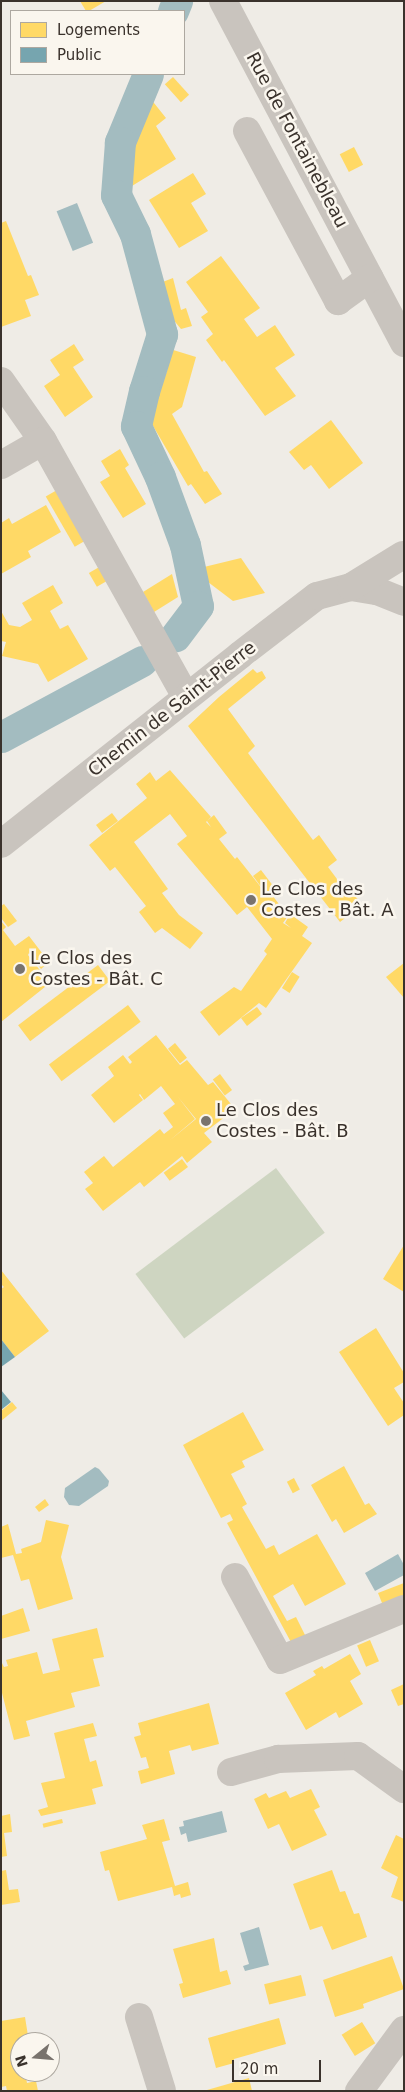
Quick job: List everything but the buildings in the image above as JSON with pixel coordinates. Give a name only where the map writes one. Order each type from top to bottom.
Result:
[{"type":"street","name":"Rue de Fontainebleau","points":[[223,1],[404,343]]},
{"type":"street","points":[[247,131],[338,301],[370,278]]},
{"type":"street","points":[[1,381],[43,441],[186,697]]},
{"type":"street","points":[[1,465],[43,441]]},
{"type":"street","points":[[404,555],[401,574],[404,585]]},
{"type":"street","name":"Chemin de Saint-Pierre","points":[[1,844],[186,697],[318,596],[351,587],[404,555]]},
{"type":"street","name":"Chemin de Saint-Pierre","points":[[351,587],[377,591],[404,602]]},
{"type":"street","points":[[235,1577],[280,1660],[404,1609]]},
{"type":"street","points":[[231,1772],[278,1759],[358,1756],[404,1789]]},
{"type":"street","points":[[139,2017],[162,2091]]},
{"type":"street","points":[[359,2091],[404,2030]]},
{"type":"green space","points":[[276,1168],[325,1233],[184,1339],[135,1274]]},
{"type":"water","points":[[77,203],[93,243],[73,251],[57,211]]},
{"type":"water","points":[[95,1467],[109,1481],[108,1486],[79,1506],[69,1505],[64,1497],[65,1488]]},
{"type":"water","points":[[398,1554],[404,1565],[404,1575],[375,1591],[365,1573]]},
{"type":"water","points":[[222,1811],[227,1832],[188,1842],[186,1833],[181,1835],[179,1827],[184,1826],[183,1821]]},
{"type":"water","points":[[259,1927],[269,1965],[245,1971],[243,1966],[249,1964],[240,1933]]},
{"type":"waterway","points":[[173,10],[177,1]]},
{"type":"waterway","points":[[148,75],[120,142],[116,195],[135,234],[162,334],[144,391],[136,426],[160,477],[185,545],[198,606],[175,636]]},
{"type":"waterway","points":[[1,737],[142,661]]},
{"type":"place","name":"Le Clos des Costes - Bât. A","points":[[251,900]]},
{"type":"place","name":"Le Clos des Costes - Bât. C","points":[[20,969]]},
{"type":"place","name":"Le Clos des Costes - Bât. B","points":[[206,1121]]}]
